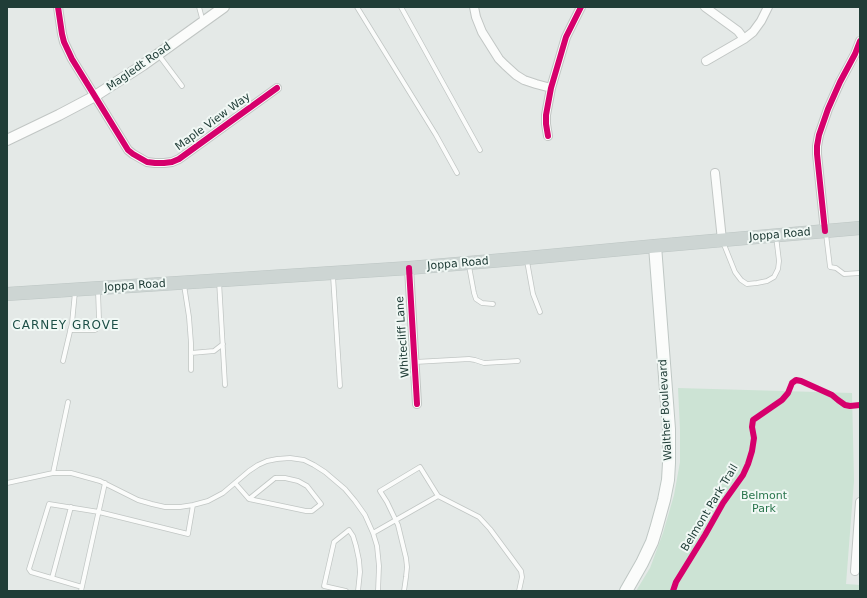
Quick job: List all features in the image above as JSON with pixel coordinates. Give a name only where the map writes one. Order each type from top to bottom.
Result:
[{"type":"main road","name":"Joppa Road","points":[[7,294],[409,268],[860,228]]},
{"type":"main road","name":"Walther Boulevard","points":[[626,591],[642,564],[652,542],[668,480],[669,429],[655,246]]},
{"type":"street","name":"Maple View Way","points":[[58,7],[62,34],[72,59],[128,150],[132,154],[147,162],[172,162],[178,159],[277,88]]},
{"type":"street","name":"Magledt Road","points":[[7,140],[96,96],[129,75],[224,7]]},
{"type":"street","points":[[474,7],[482,32],[499,59],[516,75],[524,80],[551,88]]},
{"type":"street","points":[[548,136],[546,115],[551,88],[566,37],[581,7]]},
{"type":"street","points":[[705,7],[738,31],[744,39]]},
{"type":"street","points":[[706,61],[744,39],[753,32],[758,26],[768,7]]},
{"type":"street","points":[[825,231],[816,154],[819,135],[828,109],[840,82],[857,56],[860,41]]},
{"type":"street","points":[[715,173],[722,240]]},
{"type":"street","name":"Whitecliff Lane","points":[[409,268],[417,404]]},
{"type":"street","points":[[855,571],[859,541],[860,502]]},
{"type":"lane","points":[[199,7],[203,22]]},
{"type":"lane","points":[[357,7],[436,135],[457,173]]},
{"type":"lane","points":[[400,7],[480,150]]},
{"type":"lane","points":[[158,54],[182,86]]},
{"type":"lane","points":[[825,231],[830,267],[836,268],[844,274],[860,273]]},
{"type":"lane","points":[[722,240],[732,267],[741,280],[747,284],[767,281],[774,277],[778,269],[776,236]]},
{"type":"lane","points":[[527,258],[533,294],[540,312]]},
{"type":"lane","points":[[469,263],[476,299],[482,303],[494,304]]},
{"type":"lane","points":[[333,273],[340,386]]},
{"type":"lane","points":[[219,280],[225,385]]},
{"type":"lane","points":[[184,283],[189,317],[191,370]]},
{"type":"lane","points":[[70,330],[95,330],[98,328],[98,288]]},
{"type":"lane","points":[[63,360],[72,322],[75,289]]},
{"type":"lane","points":[[191,353],[214,350],[223,344]]},
{"type":"lane","points":[[415,362],[469,359],[484,363],[518,361]]},
{"type":"lane","points":[[53,473],[68,402]]},
{"type":"lane","points":[[7,483],[53,473],[71,473],[105,484],[138,500],[165,507],[180,507],[208,501],[223,493],[258,464],[277,459],[290,458],[304,460],[325,472],[345,489],[355,500],[365,515],[377,546],[379,566],[378,591]]},
{"type":"lane","points":[[404,591],[406,558],[398,525],[380,491],[420,467],[438,496],[479,517],[490,529],[521,571],[522,577],[519,591]]},
{"type":"lane","points":[[235,483],[249,499],[312,512],[321,504],[307,486],[298,481],[280,478],[275,478],[249,499]]},
{"type":"lane","points":[[105,484],[99,512],[82,589],[31,572],[29,569],[48,504],[99,512],[188,534],[193,505]]},
{"type":"lane","points":[[373,533],[438,496]]},
{"type":"lane","points":[[52,578],[71,507]]},
{"type":"lane","points":[[346,591],[324,586],[334,542],[349,530],[353,536],[359,560],[360,572],[358,591]]},
{"type":"green space","name":"Belmont Park","points":[[678,388],[852,393],[854,481],[846,584],[860,585],[860,591],[636,591],[650,568],[663,533],[674,495],[680,462]]},
{"type":"cycle path","points":[[58,7],[64,42],[72,59],[128,150],[147,162],[164,163],[179,159],[277,88]]},
{"type":"cycle path","points":[[548,136],[546,115],[551,88],[566,37],[581,7]]},
{"type":"cycle path","points":[[825,231],[817,154],[819,135],[828,109],[860,41]]},
{"type":"cycle path","points":[[409,268],[417,404]]},
{"type":"cycle path","name":"Belmont Park Trail","points":[[673,591],[676,582],[723,503],[743,475],[752,451],[754,438],[752,427],[753,420],[782,400],[788,393],[792,383],[796,380],[832,395],[845,405],[860,405]]},
{"type":"district","name":"CARNEY GROVE","points":[[66,326]]}]
